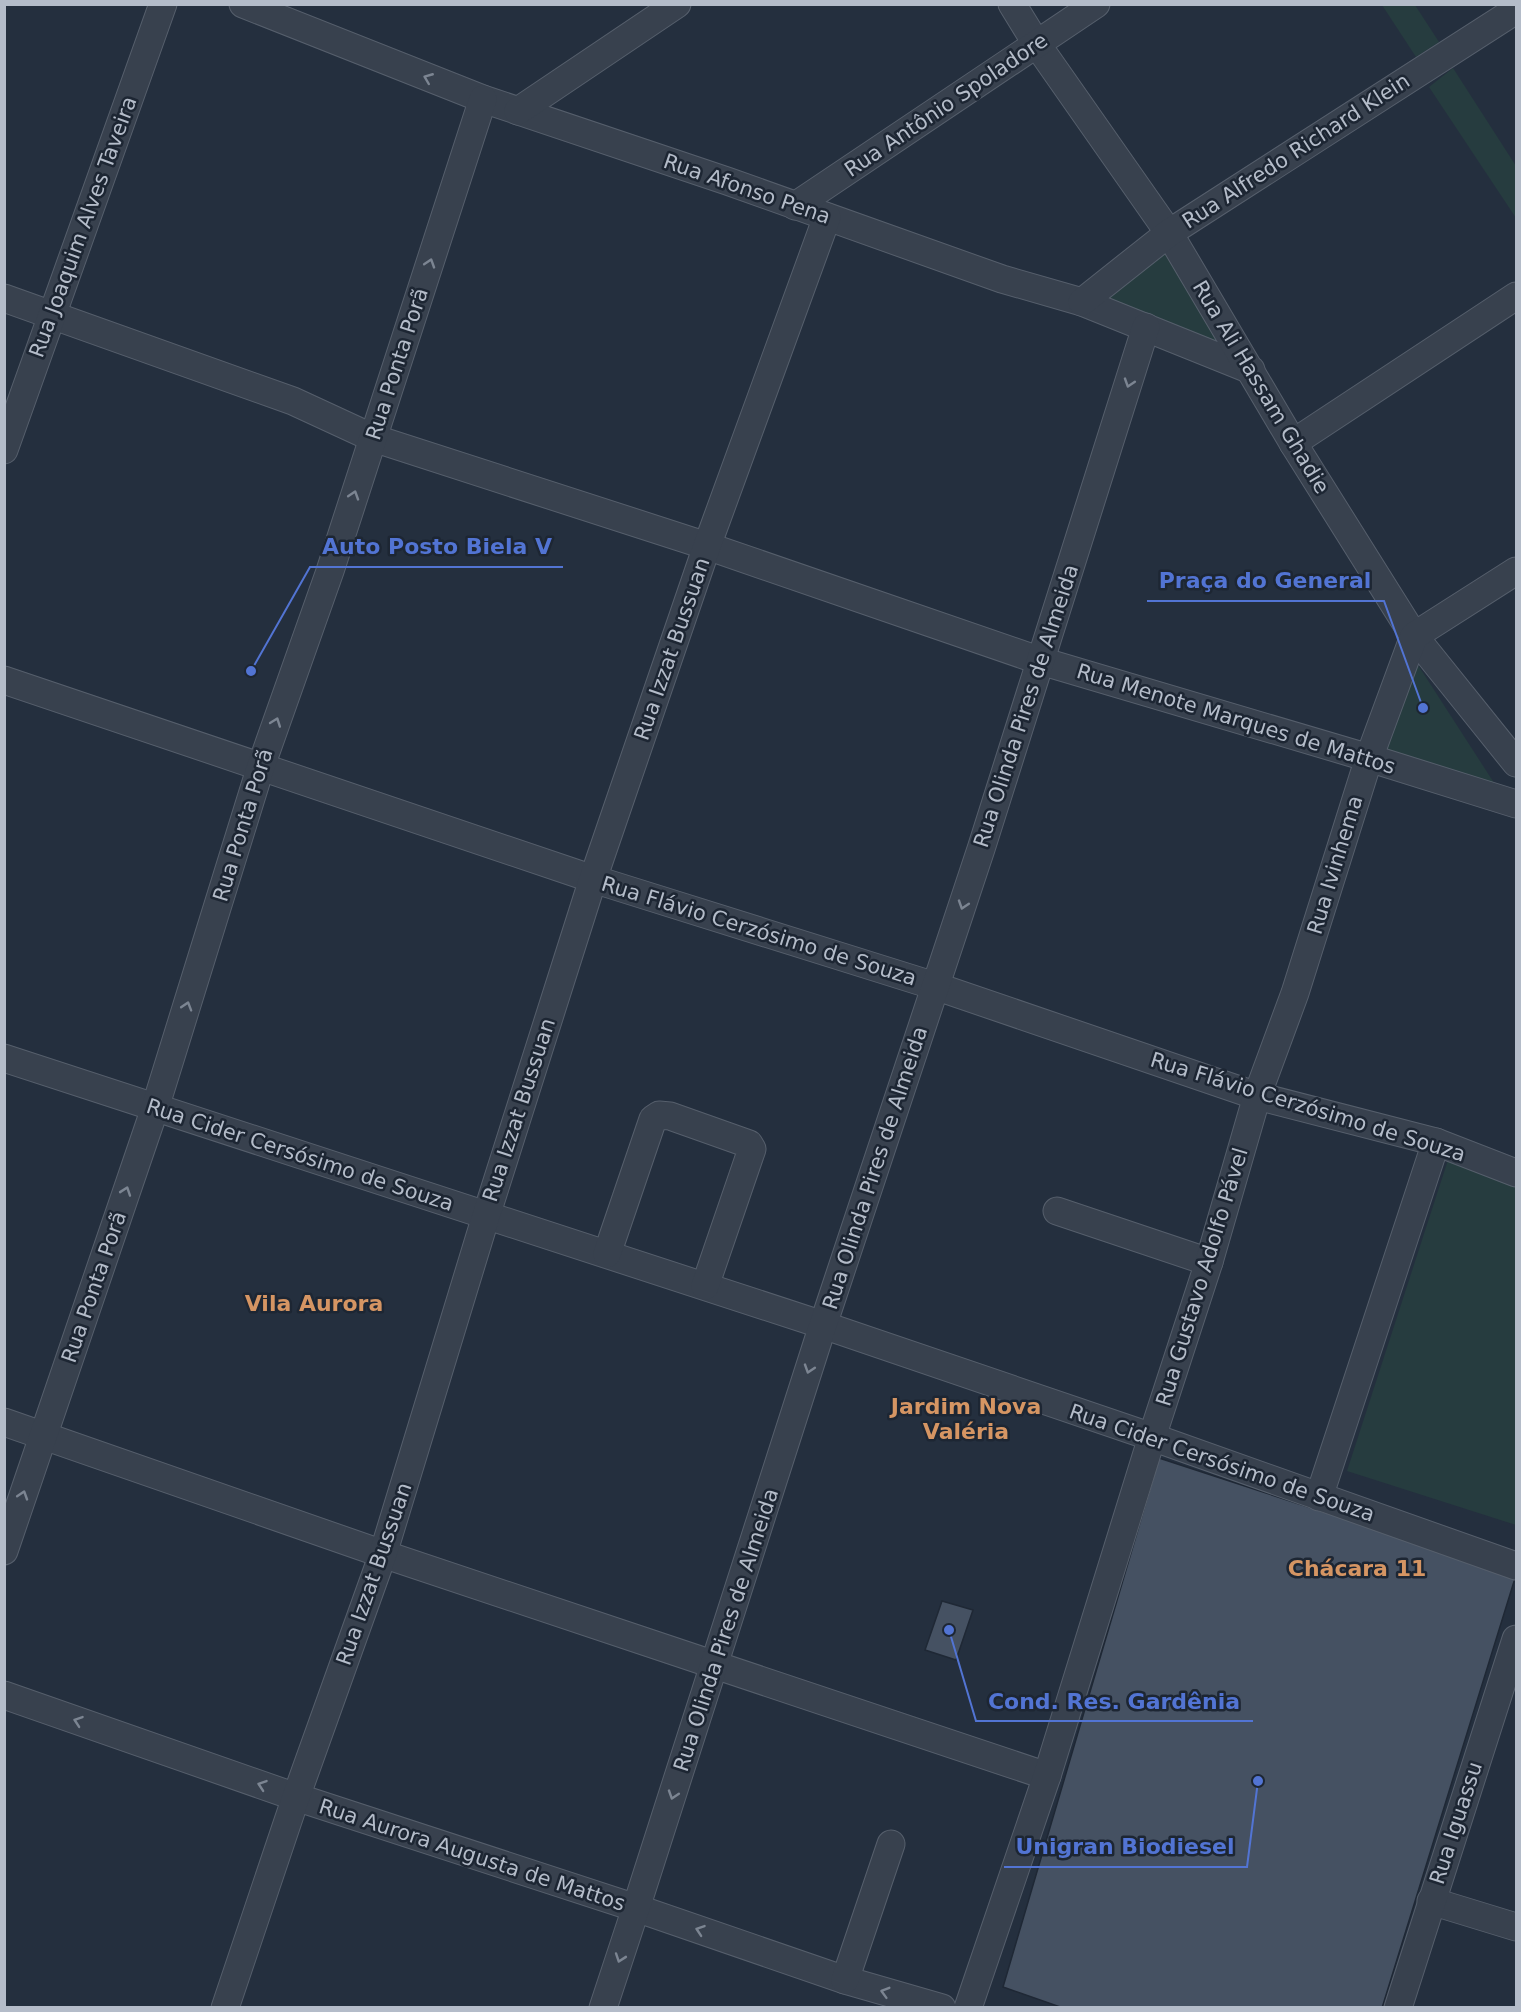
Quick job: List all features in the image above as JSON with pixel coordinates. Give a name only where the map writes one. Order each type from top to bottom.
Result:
[{"type":"street","name":"Rua Joaquim Alves Taveira","points":[[4,450],[163,4]]},
{"type":"street","name":"Rua Afonso Pena","points":[[243,4],[483,99],[727,181],[1002,279],[1082,302],[1251,370]]},
{"type":"street","points":[[518,111],[677,4]]},
{"type":"street","name":"Rua Ali Hassam Ghadie","points":[[1012,4],[1036,43],[1169,233],[1293,443],[1413,636],[1516,763]]},
{"type":"street","name":"Rua Antônio Spoladore","points":[[795,206],[1096,4]]},
{"type":"street","name":"Rua Alfredo Richard Klein","points":[[1082,302],[1169,233],[1516,10]]},
{"type":"street","name":"Rua Ponta Porã","points":[[4,1551],[155,1108],[261,766],[330,571],[483,99]]},
{"type":"street","name":"Rua Izzat Bussuan","points":[[225,2007],[383,1554],[486,1216],[593,879],[707,546],[827,217]]},
{"type":"street","points":[[1293,443],[1516,297]]},
{"type":"street","name":"Rua Menote Marques de Mattos","points":[[4,298],[293,401],[373,438],[707,546],[1041,661],[1516,804]]},
{"type":"street","name":"Rua Olinda Pires de Almeida","points":[[603,2007],[823,1324],[1041,661],[1146,327]]},
{"type":"street","points":[[1413,636],[1516,571]]},
{"type":"street","name":"Rua Ivinhema","points":[[1295,993],[1369,758],[1413,636]]},
{"type":"street","name":"Rua Flávio Cerzósimo de Souza","points":[[4,680],[593,879],[935,987],[1257,1096],[1436,1142],[1516,1173]]},
{"type":"street","name":"Rua Gustavo Adolfo Pável","points":[[968,2007],[1047,1776],[1209,1262],[1257,1096],[1295,993]]},
{"type":"street","name":"Rua Cider Cersósimo de Souza","points":[[4,1058],[823,1324],[1516,1566]]},
{"type":"street","points":[[607,1254],[652,1119],[659,1115],[670,1116],[749,1144],[752,1149],[705,1286]]},
{"type":"street","points":[[1318,1497],[1436,1142]]},
{"type":"street","points":[[1057,1211],[1209,1262]]},
{"type":"street","points":[[4,1422],[383,1554],[1047,1776]]},
{"type":"street","name":"Rua Iguassu","points":[[1398,2007],[1516,1639]]},
{"type":"street","name":"Rua Aurora Augusta de Mattos","points":[[4,1695],[297,1797],[636,1908],[845,1980],[942,2007]]},
{"type":"street","points":[[845,1980],[891,1844]]},
{"type":"street","points":[[1431,1901],[1516,1927]]},
{"type":"green space","points":[[1382,5],[1415,5],[1439,42],[1416,57]]},
{"type":"green space","points":[[1453,68],[1516,166],[1516,218],[1429,87]]},
{"type":"green space","points":[[1172,250],[1239,357],[1096,298]]},
{"type":"green space","points":[[1418,665],[1498,789],[1381,751]]},
{"type":"green space","points":[[1448,1160],[1516,1175],[1516,1525],[1347,1471]]},
{"type":"building","points":[[1159,1458],[1516,1575],[1382,2008],[1063,2008],[1003,1987]]},
{"type":"building","points":[[942,1601],[973,1610],[956,1660],[925,1650]]},
{"type":"place","name":"Auto Posto Biela V","points":[[251,671]]},
{"type":"place","name":"Praça do General","points":[[1423,708]]},
{"type":"place","name":"Cond. Res. Gardênia","points":[[949,1630]]},
{"type":"place","name":"Unigran Biodiesel","points":[[1258,1781]]},
{"type":"district","name":"Vila Aurora","points":[[314,1303]]},
{"type":"district","name":"Jardim Nova Valéria","points":[[966,1418]]},
{"type":"district","name":"Chácara 11","points":[[1357,1568]]}]
